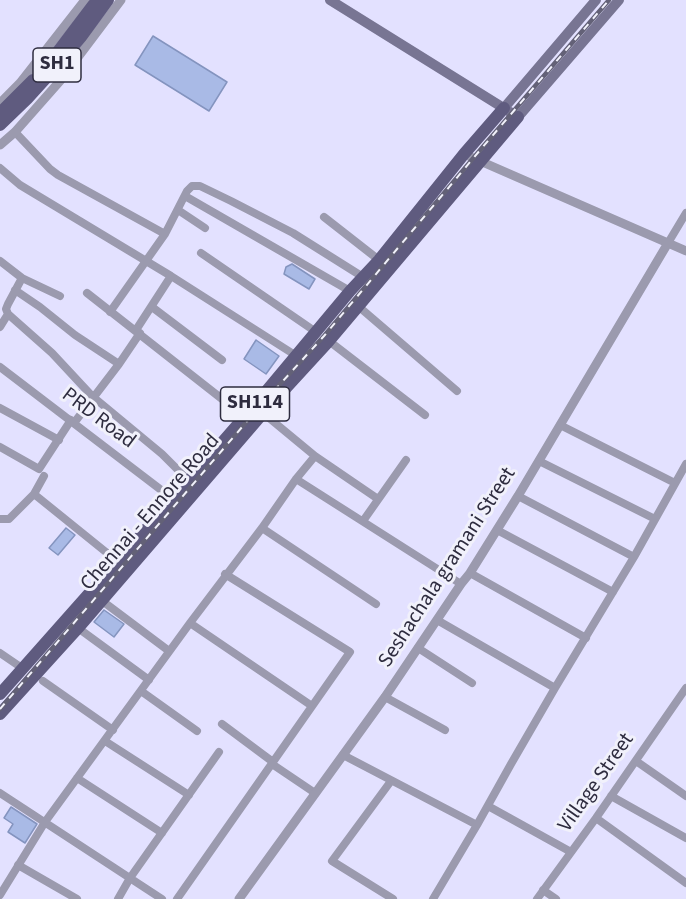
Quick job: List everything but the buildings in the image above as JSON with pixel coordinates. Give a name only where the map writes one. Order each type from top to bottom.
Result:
[{"type":"main road","name":"SH1","points":[[0,113],[48,66],[97,0]]},
{"type":"main road","name":"SH1","points":[[0,126],[56,67],[108,0]]},
{"type":"main road","points":[[330,0],[518,117],[619,0]]},
{"type":"main road","points":[[504,108],[596,0]]},
{"type":"main road","name":"Chennai - Ennore Road","points":[[0,694],[174,500],[350,291],[379,260],[504,108]]},
{"type":"main road","name":"Chennai - Ennore Road","points":[[0,714],[78,628],[262,413],[329,342],[518,117]]},
{"type":"street","points":[[0,103],[26,76],[85,0]]},
{"type":"street","points":[[0,145],[15,132],[67,73],[121,0]]},
{"type":"street","points":[[15,132],[58,175],[165,234]]},
{"type":"street","points":[[464,154],[686,251]]},
{"type":"street","points":[[0,168],[20,185],[171,276],[295,356]]},
{"type":"street","points":[[110,312],[165,234],[192,186],[200,186],[293,232],[363,278]]},
{"type":"street","points":[[185,196],[350,291]]},
{"type":"street","points":[[178,210],[205,228]]},
{"type":"street","points":[[668,243],[686,213]]},
{"type":"street","points":[[324,217],[379,260]]},
{"type":"street","name":"Seshachala gramani Street","points":[[239,899],[385,697],[460,584],[470,573],[668,243]]},
{"type":"street","points":[[201,253],[316,332]]},
{"type":"street","points":[[0,261],[22,278],[60,296]]},
{"type":"street","points":[[0,447],[39,470],[72,421],[119,364],[171,276]]},
{"type":"street","points":[[22,278],[6,309],[8,314],[52,353],[93,397],[162,454],[189,481]]},
{"type":"street","points":[[15,290],[75,335],[119,364]]},
{"type":"street","points":[[87,292],[245,417]]},
{"type":"street","points":[[358,306],[457,391]]},
{"type":"street","points":[[152,307],[222,360]]},
{"type":"street","points":[[0,327],[8,314]]},
{"type":"street","points":[[329,342],[425,415]]},
{"type":"street","name":"PRD Road","points":[[0,367],[174,500]]},
{"type":"street","points":[[0,408],[58,440]]},
{"type":"street","points":[[262,413],[315,456],[378,500]]},
{"type":"street","points":[[560,425],[675,483]]},
{"type":"street","points":[[0,894],[45,822],[225,574],[315,456]]},
{"type":"street","points":[[363,521],[406,460]]},
{"type":"street","points":[[539,461],[656,519]]},
{"type":"street","points":[[433,899],[634,557],[686,464]]},
{"type":"street","points":[[0,519],[9,519],[34,494],[44,476]]},
{"type":"street","points":[[296,479],[460,584]]},
{"type":"street","points":[[34,494],[117,561]]},
{"type":"street","points":[[518,496],[634,557]]},
{"type":"street","points":[[262,528],[376,604]]},
{"type":"street","points":[[497,530],[613,592]]},
{"type":"street","points":[[470,573],[586,638]]},
{"type":"street","points":[[177,899],[350,652],[225,574]]},
{"type":"street","points":[[100,600],[170,651]]},
{"type":"street","points":[[437,620],[555,688]]},
{"type":"street","points":[[190,623],[312,705]]},
{"type":"street","points":[[78,628],[149,680]]},
{"type":"street","points":[[418,648],[472,683]]},
{"type":"street","points":[[0,653],[22,668]]},
{"type":"street","points":[[43,681],[113,730]]},
{"type":"street","name":"Village Street","points":[[537,899],[685,690]]},
{"type":"street","points":[[141,691],[197,731]]},
{"type":"street","points":[[385,697],[445,730]]},
{"type":"street","points":[[222,724],[315,793]]},
{"type":"street","points":[[105,741],[189,795]]},
{"type":"street","points":[[117,899],[219,752]]},
{"type":"street","points":[[343,755],[477,825]]},
{"type":"street","points":[[636,760],[686,796]]},
{"type":"street","points":[[77,778],[162,833]]},
{"type":"street","points":[[391,781],[332,861],[393,899]]},
{"type":"street","points":[[0,793],[162,899]]},
{"type":"street","points":[[611,796],[686,838]]},
{"type":"street","points":[[488,806],[571,852]]},
{"type":"street","points":[[596,818],[686,883]]},
{"type":"street","points":[[18,865],[77,899]]},
{"type":"street","points":[[543,890],[556,899]]},
{"type":"railway","points":[[0,709],[261,405],[324,336],[609,0]]}]
